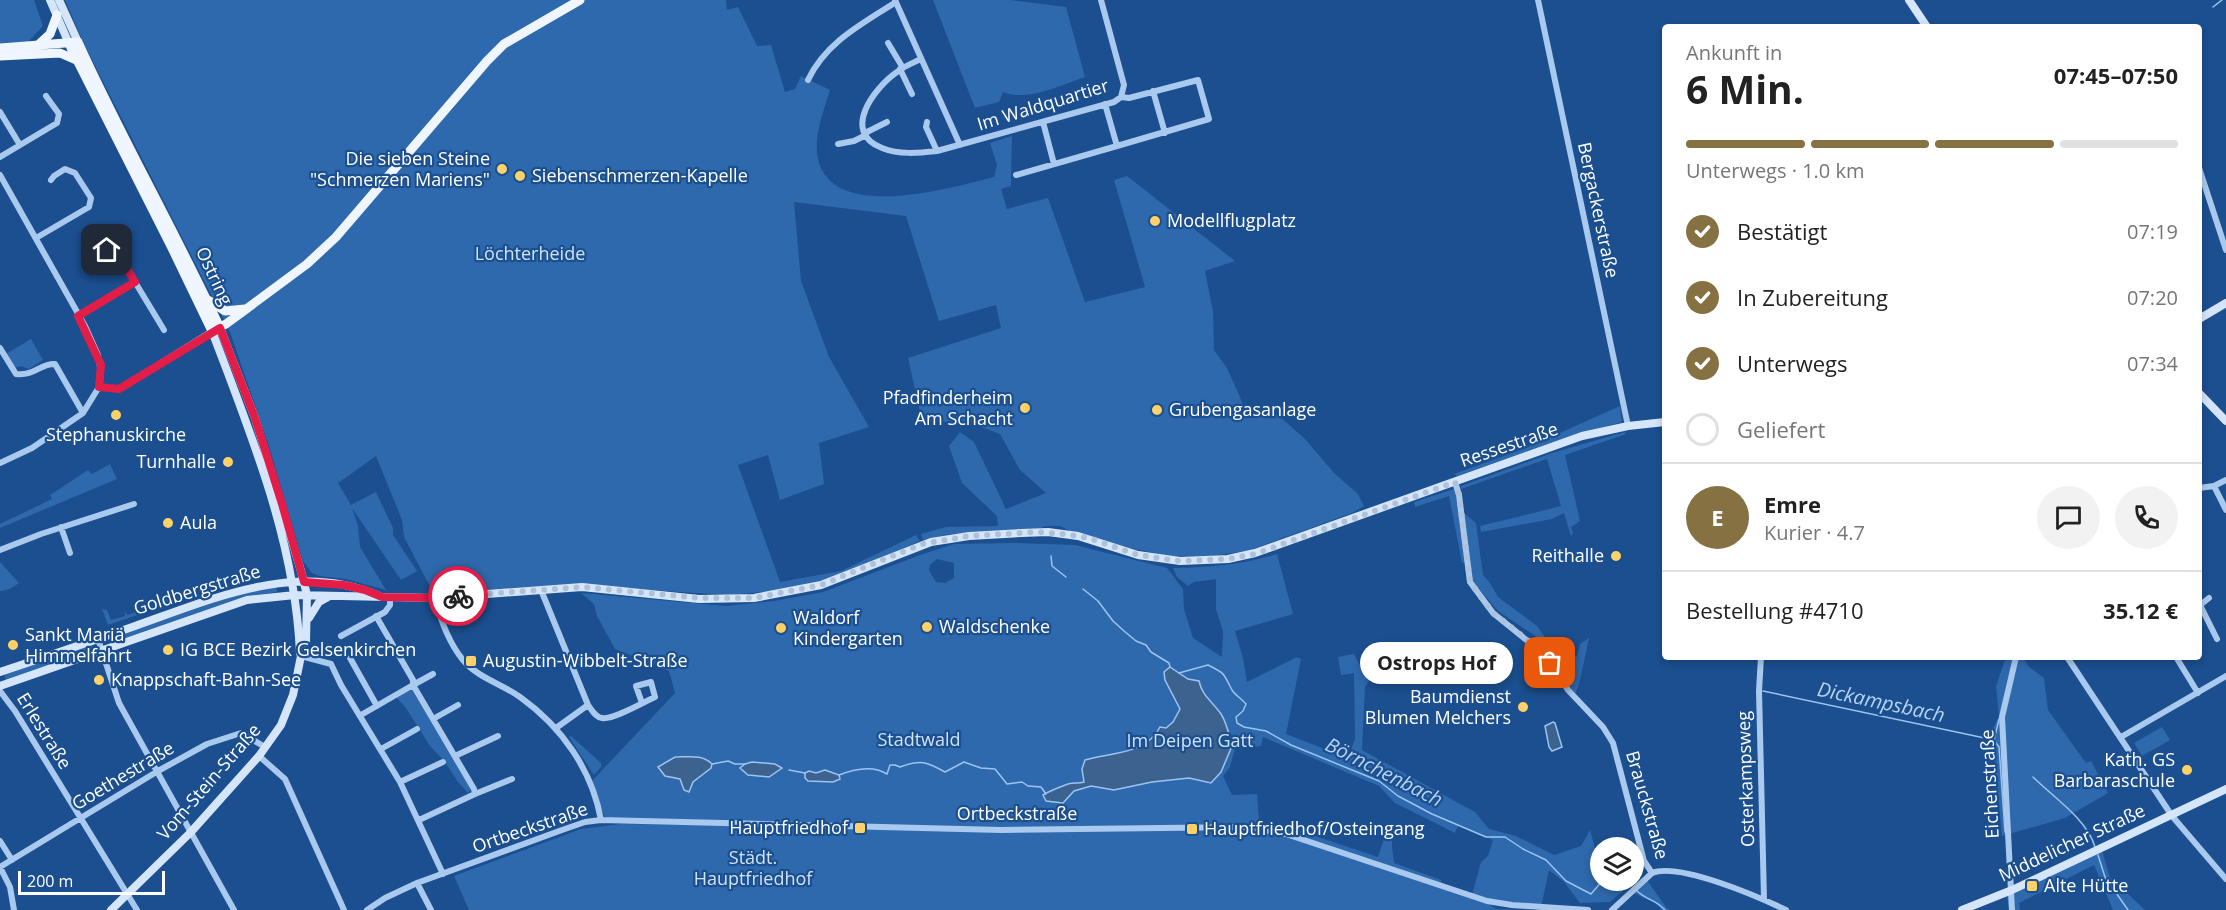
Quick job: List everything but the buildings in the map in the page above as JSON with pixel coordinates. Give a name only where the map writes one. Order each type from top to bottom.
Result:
[{"type":"main road","name":"Ostring","points":[[50,0],[109,107],[206,298],[273,502],[295,595]]},
{"type":"main road","name":"Ostring","points":[[58,0],[77,62],[216,329],[255,418],[304,582]]},
{"type":"main road","points":[[216,329],[307,264],[336,237],[486,61],[504,44],[580,0]]},
{"type":"main road","points":[[1909,0],[1925,24]]},
{"type":"main road","points":[[37,45],[50,34],[57,15]]},
{"type":"main road","points":[[0,48],[73,44]]},
{"type":"main road","points":[[0,57],[60,53],[73,44]]},
{"type":"main road","points":[[60,53],[77,62]]},
{"type":"main road","points":[[206,298],[225,311],[245,309]]},
{"type":"main road","points":[[2202,317],[2226,303]]},
{"type":"main road","points":[[2202,396],[2226,421]]},
{"type":"main road","name":"Ressestraße","points":[[295,595],[434,598],[573,587],[699,598],[754,598],[821,585],[931,542],[969,536],[1021,533],[1048,532],[1078,536],[1138,555],[1163,560],[1199,562],[1228,559],[1255,554],[1582,436],[1628,426],[1662,422]]},
{"type":"main road","name":"Ressestraße","points":[[304,582],[344,585],[386,597]]},
{"type":"main road","name":"Goldbergstraße","points":[[0,672],[247,589],[268,584],[304,582]]},
{"type":"main road","name":"Vom-Stein-Straße","points":[[111,910],[191,831],[259,756],[281,725],[293,695],[300,656],[306,642],[308,621],[304,582]]},
{"type":"main road","name":"Goldbergstraße","points":[[0,686],[247,600],[295,595]]},
{"type":"main road","name":"Vom-Stein-Straße","points":[[295,595],[300,656]]},
{"type":"main road","points":[[308,621],[318,602],[328,596]]},
{"type":"main road","name":"Middelicher Straße","points":[[1962,910],[2012,890],[2226,789]]},
{"type":"street","name":"Im Waldquartier","points":[[895,1],[960,145],[1105,104],[1121,97],[1124,85],[1101,0]]},
{"type":"street","name":"Bergackerstraße","points":[[1538,0],[1628,426]]},
{"type":"street","points":[[808,80],[815,64],[832,45],[895,1]]},
{"type":"street","points":[[888,43],[912,94]]},
{"type":"street","points":[[921,59],[901,69],[884,83],[867,103],[863,118],[865,134],[877,146],[894,152],[937,151],[960,145]]},
{"type":"street","points":[[1016,175],[1207,121],[1208,116],[1198,80],[1129,98],[1121,97]]},
{"type":"street","points":[[1153,92],[1164,133]]},
{"type":"street","points":[[0,157],[57,123],[59,114],[46,96]]},
{"type":"street","points":[[1105,104],[1117,146]]},
{"type":"street","points":[[0,112],[20,145]]},
{"type":"street","points":[[838,144],[854,141],[888,122]]},
{"type":"street","points":[[927,122],[926,127],[937,151]]},
{"type":"street","points":[[1043,122],[1054,164]]},
{"type":"street","points":[[36,238],[89,207],[90,198],[75,173],[65,169],[51,180]]},
{"type":"street","points":[[0,175],[78,316],[101,365],[99,387],[83,413],[32,448],[0,463]]},
{"type":"street","points":[[2202,177],[2226,250]]},
{"type":"street","points":[[90,260],[107,250],[115,249],[164,330]]},
{"type":"street","points":[[78,316],[135,282]]},
{"type":"street","points":[[99,387],[119,389],[216,329]]},
{"type":"street","points":[[0,348],[16,374],[27,375],[49,364],[55,364],[83,413]]},
{"type":"street","points":[[2202,488],[2214,486],[2226,480]]},
{"type":"street","name":"Brauckstraße","points":[[1455,482],[1459,495],[1470,582],[1493,613],[1545,655],[1569,690],[1603,727],[1613,742],[1644,861],[1652,873],[1659,870],[1691,875],[1764,899],[1786,910]]},
{"type":"street","points":[[2214,486],[2226,510]]},
{"type":"street","points":[[0,550],[61,527],[134,504]]},
{"type":"street","points":[[61,527],[70,553]]},
{"type":"street","points":[[541,590],[588,705],[595,714],[602,718],[612,717],[642,704]]},
{"type":"street","points":[[341,636],[388,609],[386,597]]},
{"type":"street","points":[[434,598],[453,645],[464,661],[483,676],[520,697],[555,728],[579,759],[596,796],[601,820]]},
{"type":"street","points":[[2202,603],[2209,598]]},
{"type":"street","points":[[2202,609],[2217,639]]},
{"type":"street","points":[[376,616],[475,794]]},
{"type":"street","points":[[98,639],[119,703],[234,910]]},
{"type":"street","points":[[300,656],[331,664],[341,685],[400,782],[443,874]]},
{"type":"street","points":[[350,658],[377,706]]},
{"type":"street","name":"Osterkampsweg","points":[[1761,660],[1759,691],[1764,899]]},
{"type":"street","name":"Eichenstraße","points":[[2012,910],[2002,717],[2015,660]]},
{"type":"street","points":[[2069,660],[2172,816],[2226,879]]},
{"type":"street","points":[[2178,660],[2198,693]]},
{"type":"street","points":[[361,715],[433,674]]},
{"type":"street","points":[[2121,737],[2226,676]]},
{"type":"street","name":"Erlestraße","points":[[0,691],[15,711],[137,910]]},
{"type":"street","points":[[433,719],[458,705]]},
{"type":"street","points":[[555,728],[588,705]]},
{"type":"street","points":[[381,749],[417,729]]},
{"type":"street","name":"Goethestraße","points":[[0,867],[158,771],[207,744],[238,734],[246,734],[265,747]]},
{"type":"street","points":[[455,756],[498,736]]},
{"type":"street","points":[[259,756],[285,779],[344,910]]},
{"type":"street","points":[[400,782],[443,762]]},
{"type":"street","points":[[419,820],[512,779]]},
{"type":"street","name":"Ortbeckstraße","points":[[367,910],[385,898],[417,883],[567,828],[601,820],[1001,830],[1246,827],[1286,834],[1487,901],[1588,910]]},
{"type":"street","points":[[0,841],[12,860]]},
{"type":"street","points":[[0,867],[10,887],[14,910]]},
{"type":"street","points":[[1612,910],[1652,873]]},
{"type":"street","points":[[417,883],[431,910]]},
{"type":"green space","points":[[0,0],[34,0],[43,26],[27,43],[0,45]]},
{"type":"green space","name":"Löchterheide","points":[[65,0],[726,0],[727,10],[738,7],[757,46],[771,45],[785,92],[795,89],[801,76],[830,90],[819,129],[817,153],[825,175],[842,189],[865,195],[892,196],[949,188],[994,177],[997,165],[990,143],[1012,136],[1011,186],[1001,189],[1007,209],[1048,198],[1085,302],[1145,287],[1114,180],[1127,176],[1235,261],[1205,271],[1213,311],[1214,350],[1227,368],[1243,404],[1278,415],[1305,439],[1334,473],[1358,494],[1364,506],[1352,513],[1247,551],[1202,557],[1169,556],[1125,547],[1072,532],[1060,526],[1046,526],[1035,530],[952,534],[923,540],[921,534],[946,527],[998,526],[997,516],[962,483],[949,446],[960,432],[974,442],[1006,509],[1046,493],[1020,470],[1000,434],[970,423],[922,421],[908,358],[1001,328],[996,305],[939,321],[906,216],[794,202],[801,281],[829,357],[869,427],[819,443],[824,484],[780,500],[768,455],[738,465],[780,582],[841,571],[916,535],[920,541],[842,575],[783,590],[729,595],[599,587],[435,596],[404,537],[402,520],[376,456],[338,483],[351,505],[376,492],[393,528],[393,535],[417,571],[401,580],[352,508],[358,526],[360,547],[386,590],[346,579],[319,576],[312,573],[303,561],[268,443],[230,332],[84,44]]},
{"type":"green space","points":[[933,0],[1010,0],[1066,7],[1085,77],[1034,94],[1013,95],[1003,92],[999,102],[975,108]]},
{"type":"green space","points":[[31,339],[43,360],[29,369],[21,366],[14,368],[6,354]]},
{"type":"green space","points":[[1620,406],[1622,422],[1565,438],[1457,476],[1454,474],[1526,448]]},
{"type":"green space","points":[[1625,432],[1626,434],[1565,455],[1580,521],[1571,527],[1573,533],[1571,536],[1564,513],[1552,519],[1481,532],[1480,526],[1561,506],[1547,459],[1461,489],[1461,486],[1552,453]]},
{"type":"green space","points":[[110,464],[117,479],[0,528],[0,524],[52,499],[50,495],[88,470],[92,474]]},
{"type":"green space","points":[[1454,489],[1459,509],[1476,523],[1483,575],[1498,597],[1537,626],[1561,659],[1559,660],[1577,656],[1580,644],[1589,638],[1579,685],[1574,696],[1549,663],[1555,661],[1537,637],[1498,611],[1473,582],[1469,562],[1462,563],[1449,496],[1415,507],[1414,502]]},
{"type":"green space","points":[[954,544],[1075,545],[1167,568],[1183,589],[1184,609],[1193,638],[1222,657],[1223,631],[1216,609],[1216,579],[1194,582],[1188,586],[1177,577],[1173,568],[1226,565],[1277,554],[1293,614],[1235,631],[1247,682],[1297,657],[1301,659],[1286,734],[1348,758],[1355,739],[1354,673],[1341,675],[1338,657],[1354,654],[1364,673],[1371,678],[1365,687],[1362,750],[1475,812],[1489,829],[1516,836],[1554,855],[1581,846],[1590,830],[1592,837],[1590,837],[1590,891],[1623,891],[1610,902],[1580,903],[1564,882],[1549,870],[1541,907],[1512,905],[1472,895],[1481,862],[1488,856],[1493,840],[1458,826],[1455,833],[1395,803],[1379,786],[1263,737],[1261,746],[1235,749],[1230,767],[1223,776],[1232,795],[1257,794],[1259,822],[1288,827],[1378,857],[1386,833],[1392,831],[1394,863],[1441,880],[1441,887],[1486,902],[1496,909],[1522,910],[469,910],[454,876],[581,829],[620,824],[1002,828],[606,819],[590,783],[675,693],[669,671],[615,649],[597,616],[594,604],[581,593],[725,606],[774,601],[823,592]],"holes":[[[937,559],[954,563],[954,578],[945,583],[936,582],[929,570],[930,565]]]},
{"type":"green space","points":[[0,562],[19,583],[8,590],[0,591]]},
{"type":"green space","points":[[276,585],[277,592],[259,595],[111,644],[110,637],[240,594]]},
{"type":"green space","points":[[169,596],[172,603],[108,625],[102,609],[107,610],[111,620],[125,616],[125,611],[127,615],[147,608],[148,603],[149,607],[164,602],[162,598]]},
{"type":"green space","points":[[91,645],[92,650],[6,681],[4,674]]},
{"type":"green space","points":[[2005,660],[2025,660],[2029,667],[2044,678],[2048,710],[2086,763],[2091,761],[2108,793],[2065,818],[2002,836],[1992,731],[1999,716],[1996,686]]},
{"type":"green space","points":[[412,689],[471,789],[468,793],[430,746],[406,708],[396,697]]},
{"type":"green space","points":[[2162,727],[2170,740],[2142,756],[2134,743]]},
{"type":"green space","points":[[571,736],[601,763],[601,767],[594,775],[569,737]]},
{"type":"green space","points":[[2101,848],[2110,877],[2145,910],[2113,910],[2094,865],[2019,903],[2020,910],[2009,910],[2007,895]]},
{"type":"green space","points":[[1646,879],[1670,910],[1662,910],[1655,903],[1631,892],[1644,891]]},
{"type":"shaded area","points":[[1170,667],[1188,679],[1199,681],[1203,691],[1221,714],[1226,725],[1232,746],[1221,772],[1211,783],[1189,778],[1152,782],[1114,790],[1091,786],[1074,791],[1063,803],[1046,801],[1043,795],[1068,784],[1084,782],[1082,769],[1085,760],[1137,748],[1154,736],[1160,727],[1166,728],[1173,722],[1180,709],[1165,680],[1164,672]]},
{"type":"shaded area","points":[[1553,722],[1562,747],[1552,751],[1549,747],[1545,726]]},
{"type":"shaded area","points":[[675,757],[700,757],[712,764],[711,768],[693,782],[689,792],[684,790],[680,779],[665,776],[658,767]]},
{"type":"shaded area","points":[[752,762],[775,764],[782,768],[769,777],[748,775],[740,768]]},
{"type":"shaded area","points":[[825,770],[839,775],[840,779],[833,782],[808,781],[805,778],[805,773],[809,771],[816,773]]},
{"type":"waterway","points":[[2213,7],[2222,0]]},
{"type":"waterway","points":[[1051,556],[1052,566],[1066,577]]},
{"type":"waterway","points":[[1083,589],[1098,601],[1124,631],[1136,641],[1146,645],[1151,652],[1169,663],[1170,667]]},
{"type":"waterway","name":"Börnchenbach","points":[[1179,673],[1208,665],[1221,672],[1233,692],[1246,704],[1243,711],[1236,717],[1237,723],[1244,727],[1266,731],[1291,745],[1379,781],[1398,796],[1432,814],[1486,837],[1505,837],[1546,860],[1566,881],[1591,894],[1594,891]]},
{"type":"waterway","name":"Dickampsbach","points":[[1763,691],[1994,740]]},
{"type":"waterway","points":[[1999,719],[1994,740],[1999,747],[2005,832]]},
{"type":"waterway","points":[[712,764],[728,761],[745,764]]},
{"type":"waterway","points":[[839,775],[863,769],[882,771],[887,774],[890,765],[900,767],[919,762],[945,772],[964,762],[981,768],[995,769],[1007,784],[1022,782],[1028,786],[1041,787],[1046,794]]},
{"type":"waterway","points":[[789,770],[805,773]]},
{"type":"waterway","points":[[2033,777],[2085,827],[2095,847]]},
{"type":"waterway","points":[[2098,855],[2105,877],[2128,910]]},
{"type":"waterway","points":[[1637,891],[1665,910]]},
{"type":"way so far","points":[[458,596],[582,587],[699,598],[754,598],[821,585],[914,547],[939,540],[1021,533],[1048,532],[1078,536],[1138,555],[1163,560],[1199,562],[1228,559],[1255,554],[1455,482],[1459,495],[1470,582],[1493,613],[1545,655],[1550,663]]},
{"type":"place","name":"Die sieben Steine \"Schmerzen Mariens\"","points":[[502,169]]},
{"type":"place","name":"Siebenschmerzen-Kapelle","points":[[520,176]]},
{"type":"place","name":"Modellflugplatz","points":[[1155,221]]},
{"type":"place","name":"Pfadfinderheim Am Schacht","points":[[1025,408]]},
{"type":"place","name":"Grubengasanlage","points":[[1157,410]]},
{"type":"place","name":"Stephanuskirche","points":[[116,415]]},
{"type":"place","name":"Turnhalle","points":[[228,462]]},
{"type":"place","name":"Aula","points":[[168,523]]},
{"type":"place","name":"Reithalle","points":[[1616,556]]},
{"type":"place","name":"Waldschenke","points":[[927,627]]},
{"type":"place","name":"Waldorf Kindergarten","points":[[781,628]]},
{"type":"place","name":"Sankt Mariä Himmelfahrt","points":[[13,645]]},
{"type":"place","name":"IG BCE Bezirk Gelsenkirchen","points":[[168,650]]},
{"type":"place","name":"Augustin-Wibbelt-Straße","points":[[471,661]]},
{"type":"place","name":"Ostrops Hof","points":[[1550,663]]},
{"type":"place","name":"Knappschaft-Bahn-See","points":[[99,680]]},
{"type":"place","name":"Baumdienst Blumen Melchers","points":[[1523,707]]},
{"type":"place","name":"Kath. GS Barbaraschule","points":[[2187,770]]},
{"type":"place","name":"Hauptfriedhof","points":[[860,828]]},
{"type":"place","name":"Hauptfriedhof/Osteingang","points":[[1192,829]]},
{"type":"place","name":"Alte Hütte","points":[[2032,886]]},
{"type":"route","points":[[107,250],[115,249],[135,282],[78,316],[101,365],[99,387],[119,389],[220,328],[255,418],[304,582],[344,585],[382,597],[458,596]]},
{"type":"park label","name":"Stadtwald","points":[[919,740]]},
{"type":"park label","name":"Im Deipen Gatt","points":[[1190,741]]},
{"type":"park label","name":"Städt. Hauptfriedhof","points":[[753,868]]}]
